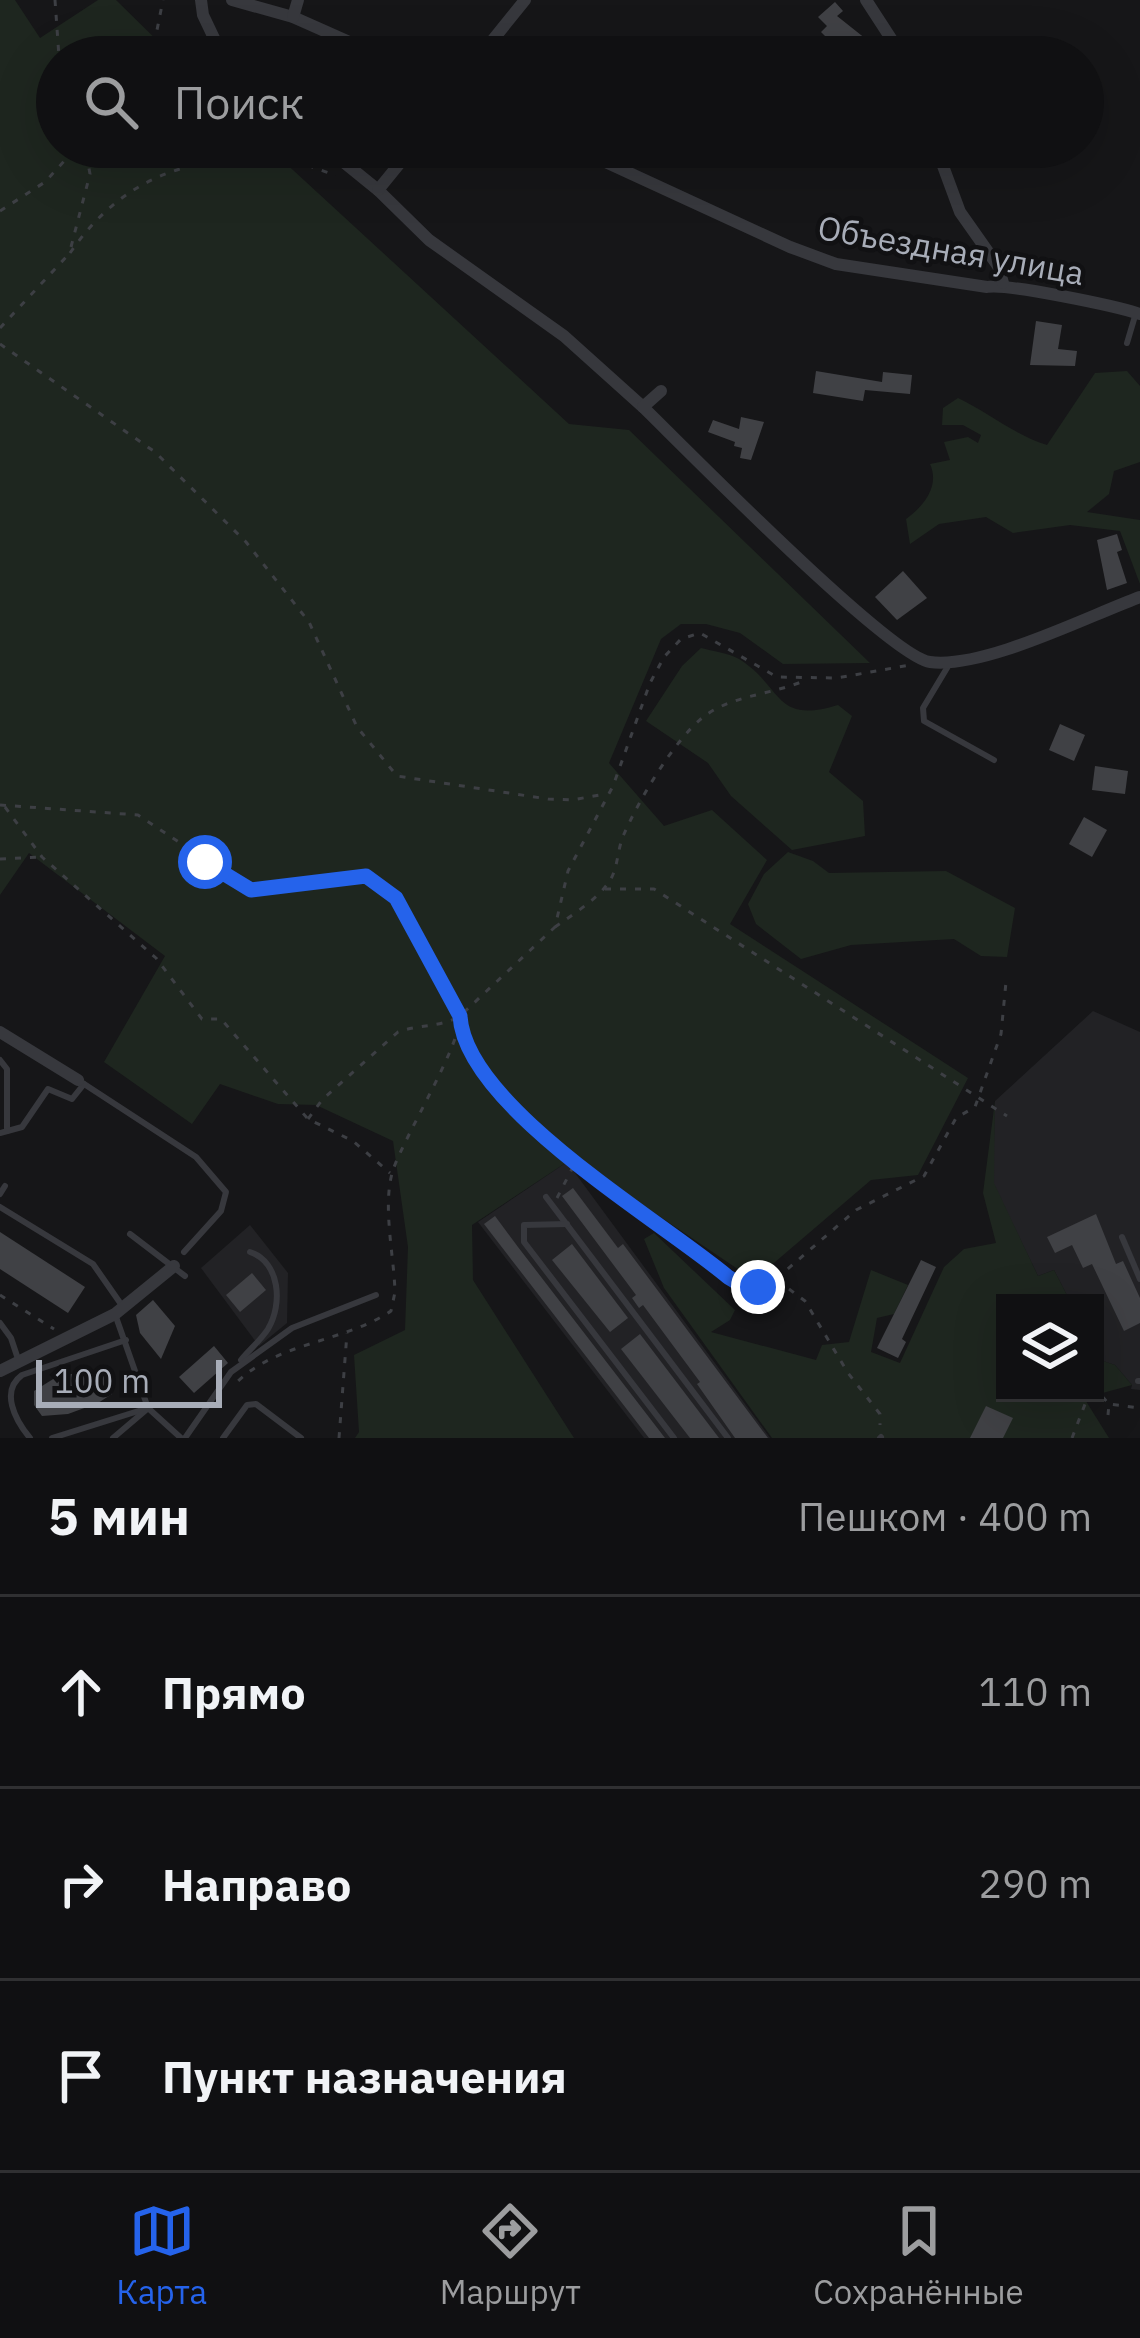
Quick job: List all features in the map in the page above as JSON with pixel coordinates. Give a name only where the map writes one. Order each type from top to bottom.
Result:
[{"type":"street","points":[[201,0],[202,15],[212,36]]},
{"type":"street","points":[[232,0],[293,17],[336,36]]},
{"type":"street","points":[[293,17],[298,0]]},
{"type":"street","points":[[496,36],[525,0]]},
{"type":"street","points":[[866,0],[889,36]]},
{"type":"street","points":[[352,168],[429,240],[564,336],[914,658],[950,663],[995,653],[1140,597]]},
{"type":"street","points":[[379,190],[396,168]]},
{"type":"street","name":"Объездная улица","points":[[618,168],[790,248],[836,264],[987,286],[1003,284],[1133,312]]},
{"type":"street","points":[[944,168],[960,212],[998,266],[1003,284]]},
{"type":"street","points":[[643,407],[661,391]]},
{"type":"street","points":[[0,1032],[81,1082]]},
{"type":"street","points":[[0,1371],[119,1310],[179,1271]]},
{"type":"lane","points":[[1127,343],[1133,312]]},
{"type":"lane","points":[[950,663],[923,708],[924,721],[994,760]]},
{"type":"lane","points":[[0,1060],[7,1069],[4,1133],[22,1127],[48,1089],[72,1099],[81,1082],[196,1157],[226,1192],[221,1211],[184,1252]]},
{"type":"lane","points":[[0,1194],[5,1186]]},
{"type":"lane","points":[[546,1197],[728,1438]]},
{"type":"lane","points":[[0,1208],[93,1264],[119,1310],[148,1408],[183,1438],[269,1328],[276,1282],[270,1264],[250,1252]]},
{"type":"lane","points":[[567,1224],[524,1225],[524,1242],[674,1438]]},
{"type":"lane","points":[[130,1234],[179,1271]]},
{"type":"lane","points":[[1122,1238],[1140,1279]]},
{"type":"lane","points":[[231,1372],[292,1328],[376,1295]]},
{"type":"lane","points":[[0,1324],[11,1338],[19,1363]]},
{"type":"lane","points":[[30,1438],[19,1424],[9,1393],[12,1382],[126,1340]]},
{"type":"lane","points":[[223,1438],[247,1405],[256,1404],[301,1438]]},
{"type":"lane","points":[[52,1438],[148,1408]]},
{"type":"lane","points":[[113,1438],[148,1408]]},
{"type":"path","points":[[55,0],[58,36]]},
{"type":"path","points":[[156,36],[163,0]]},
{"type":"path","points":[[0,211],[58,168]]},
{"type":"path","points":[[70,253],[89,168]]},
{"type":"path","points":[[0,328],[99,216],[140,186],[179,168]]},
{"type":"path","points":[[314,168],[362,176]]},
{"type":"path","points":[[0,344],[154,452],[246,542],[309,622],[357,728],[398,776],[548,799],[608,793]]},
{"type":"path","points":[[555,927],[568,871],[608,793],[650,682],[681,640],[700,633],[777,677],[807,680],[908,668],[914,658]]},
{"type":"path","points":[[308,1119],[322,1100],[398,1032],[441,1027],[460,1016],[555,927],[605,889],[616,871],[626,830],[659,772],[698,721],[723,704],[807,680]]},
{"type":"path","points":[[3,806],[42,857],[156,958],[202,1019],[221,1019],[308,1119],[353,1141],[392,1175],[425,1097],[461,1031]]},
{"type":"path","points":[[3,806],[138,815],[251,890],[366,876],[396,898],[490,1082],[575,1162],[743,1286],[758,1287],[776,1279],[856,1210],[924,1176],[956,1118],[975,1107],[1001,1034],[1006,982]]},
{"type":"path","points":[[0,859],[42,857]]},
{"type":"path","points":[[605,889],[654,889],[1007,1115]]},
{"type":"path","points":[[553,1206],[575,1162]]},
{"type":"path","points":[[776,1279],[805,1300],[848,1373],[880,1414],[881,1437]]},
{"type":"path","points":[[0,1295],[58,1332]]},
{"type":"path","points":[[339,1438],[347,1334]]},
{"type":"path","points":[[1072,1438],[1087,1399],[1099,1393],[1109,1404],[1140,1408]]},
{"type":"path","points":[[1108,1415],[1109,1404]]},
{"type":"shaded area","points":[[0,0],[15,0],[39,36],[36,168],[291,168],[569,424],[629,430],[870,663],[783,664],[740,633],[706,624],[681,624],[661,639],[609,763],[664,826],[712,810],[767,860],[730,924],[968,1078],[918,1175],[871,1180],[754,1280],[573,1158],[472,1225],[473,1280],[574,1438],[355,1438],[359,1432],[354,1355],[405,1330],[408,1247],[393,1141],[316,1105],[278,1104],[220,1084],[192,1124],[104,1062],[165,956],[29,853],[0,895]]},
{"type":"shaded area","points":[[98,0],[116,0],[153,36],[43,36]]},
{"type":"shaded area","points":[[1127,371],[1140,386],[1140,462],[1114,471],[1109,494],[1087,512],[1140,520],[1140,584],[1120,531],[1070,525],[1013,533],[986,517],[939,524],[910,544],[906,519],[928,495],[933,480],[930,464],[950,460],[944,442],[968,437],[978,443],[981,435],[963,425],[942,425],[943,408],[958,398],[1047,445],[1095,373]]},
{"type":"shaded area","points":[[701,648],[739,659],[790,706],[817,710],[838,705],[852,716],[829,772],[863,801],[865,836],[792,850],[731,796],[708,763],[646,721],[682,666]]},
{"type":"shaded area","points":[[788,852],[829,873],[946,871],[1015,908],[1007,957],[981,956],[954,939],[851,945],[801,959],[756,924],[748,904],[764,874]]},
{"type":"shaded area","points":[[1093,1011],[1140,1032],[1140,1390],[1131,1389],[1115,1365],[1104,1361],[1104,1294],[1066,1294],[1054,1270],[1038,1276],[993,1183],[995,1101]]},
{"type":"shaded area","points":[[995,1101],[994,1183],[1038,1276],[1054,1270],[1066,1294],[996,1294],[996,1402],[1086,1402],[1109,1438],[772,1438],[664,1288],[644,1239],[654,1233],[735,1310],[730,1320],[711,1332],[816,1360],[822,1345],[849,1342],[871,1270],[908,1285],[894,1314],[877,1318],[871,1352],[900,1363],[944,1267],[964,1249],[996,1243],[983,1193]]},
{"type":"shaded area","points":[[567,1162],[770,1438],[644,1438],[478,1222]]},
{"type":"shaded area","points":[[250,1225],[288,1273],[287,1323],[259,1346],[201,1268]]},
{"type":"shaded area","points":[[1104,1361],[1115,1365],[1132,1385],[1104,1393]]},
{"type":"building","points":[[835,2],[843,11],[837,16],[862,36],[825,36],[821,32],[827,26],[818,17]]},
{"type":"building","points":[[1036,321],[1062,325],[1058,349],[1077,351],[1075,366],[1030,365]]},
{"type":"building","points":[[816,371],[882,382],[883,372],[912,375],[910,394],[865,390],[863,401],[813,393]]},
{"type":"building","points":[[741,417],[764,422],[751,460],[740,458],[742,448],[734,446],[735,442],[708,432],[713,420],[739,429]]},
{"type":"building","points":[[1117,534],[1127,583],[1107,590],[1097,540]]},
{"type":"building","points":[[903,571],[927,598],[897,620],[875,597]]},
{"type":"building","points":[[1060,724],[1085,735],[1074,761],[1049,750]]},
{"type":"building","points":[[1095,766],[1128,771],[1125,794],[1092,790]]},
{"type":"building","points":[[1084,817],[1107,830],[1092,857],[1069,844]]},
{"type":"building","points":[[573,1188],[618,1248],[623,1244],[768,1438],[735,1438],[697,1384],[700,1382],[643,1305],[639,1308],[632,1298],[636,1295],[562,1196]]},
{"type":"building","points":[[1096,1214],[1116,1264],[1123,1261],[1140,1298],[1140,1323],[1124,1331],[1092,1264],[1083,1268],[1072,1245],[1055,1253],[1047,1237]]},
{"type":"building","points":[[495,1216],[665,1438],[649,1438],[484,1224]]},
{"type":"building","points":[[0,1232],[85,1287],[68,1313],[0,1269]]},
{"type":"building","points":[[572,1244],[628,1318],[610,1332],[552,1260]]},
{"type":"building","points":[[921,1260],[936,1267],[902,1339],[906,1342],[898,1358],[877,1348]]},
{"type":"building","points":[[252,1273],[266,1290],[240,1312],[226,1295]]},
{"type":"building","points":[[153,1300],[175,1326],[161,1359],[140,1333],[136,1315]]},
{"type":"building","points":[[640,1334],[719,1438],[690,1438],[621,1349]]},
{"type":"building","points":[[214,1346],[228,1363],[194,1393],[179,1377]]},
{"type":"building","points":[[105,1369],[113,1380],[112,1394],[98,1403],[68,1414],[42,1416],[34,1405],[34,1391],[58,1376]]},
{"type":"building","points":[[986,1406],[1013,1418],[1003,1438],[970,1438]]},
{"type":"route","points":[[205,862],[251,890],[366,876],[396,898],[460,1016],[470,1052],[490,1082],[554,1145],[593,1175],[728,1277],[743,1286],[758,1287]]}]
